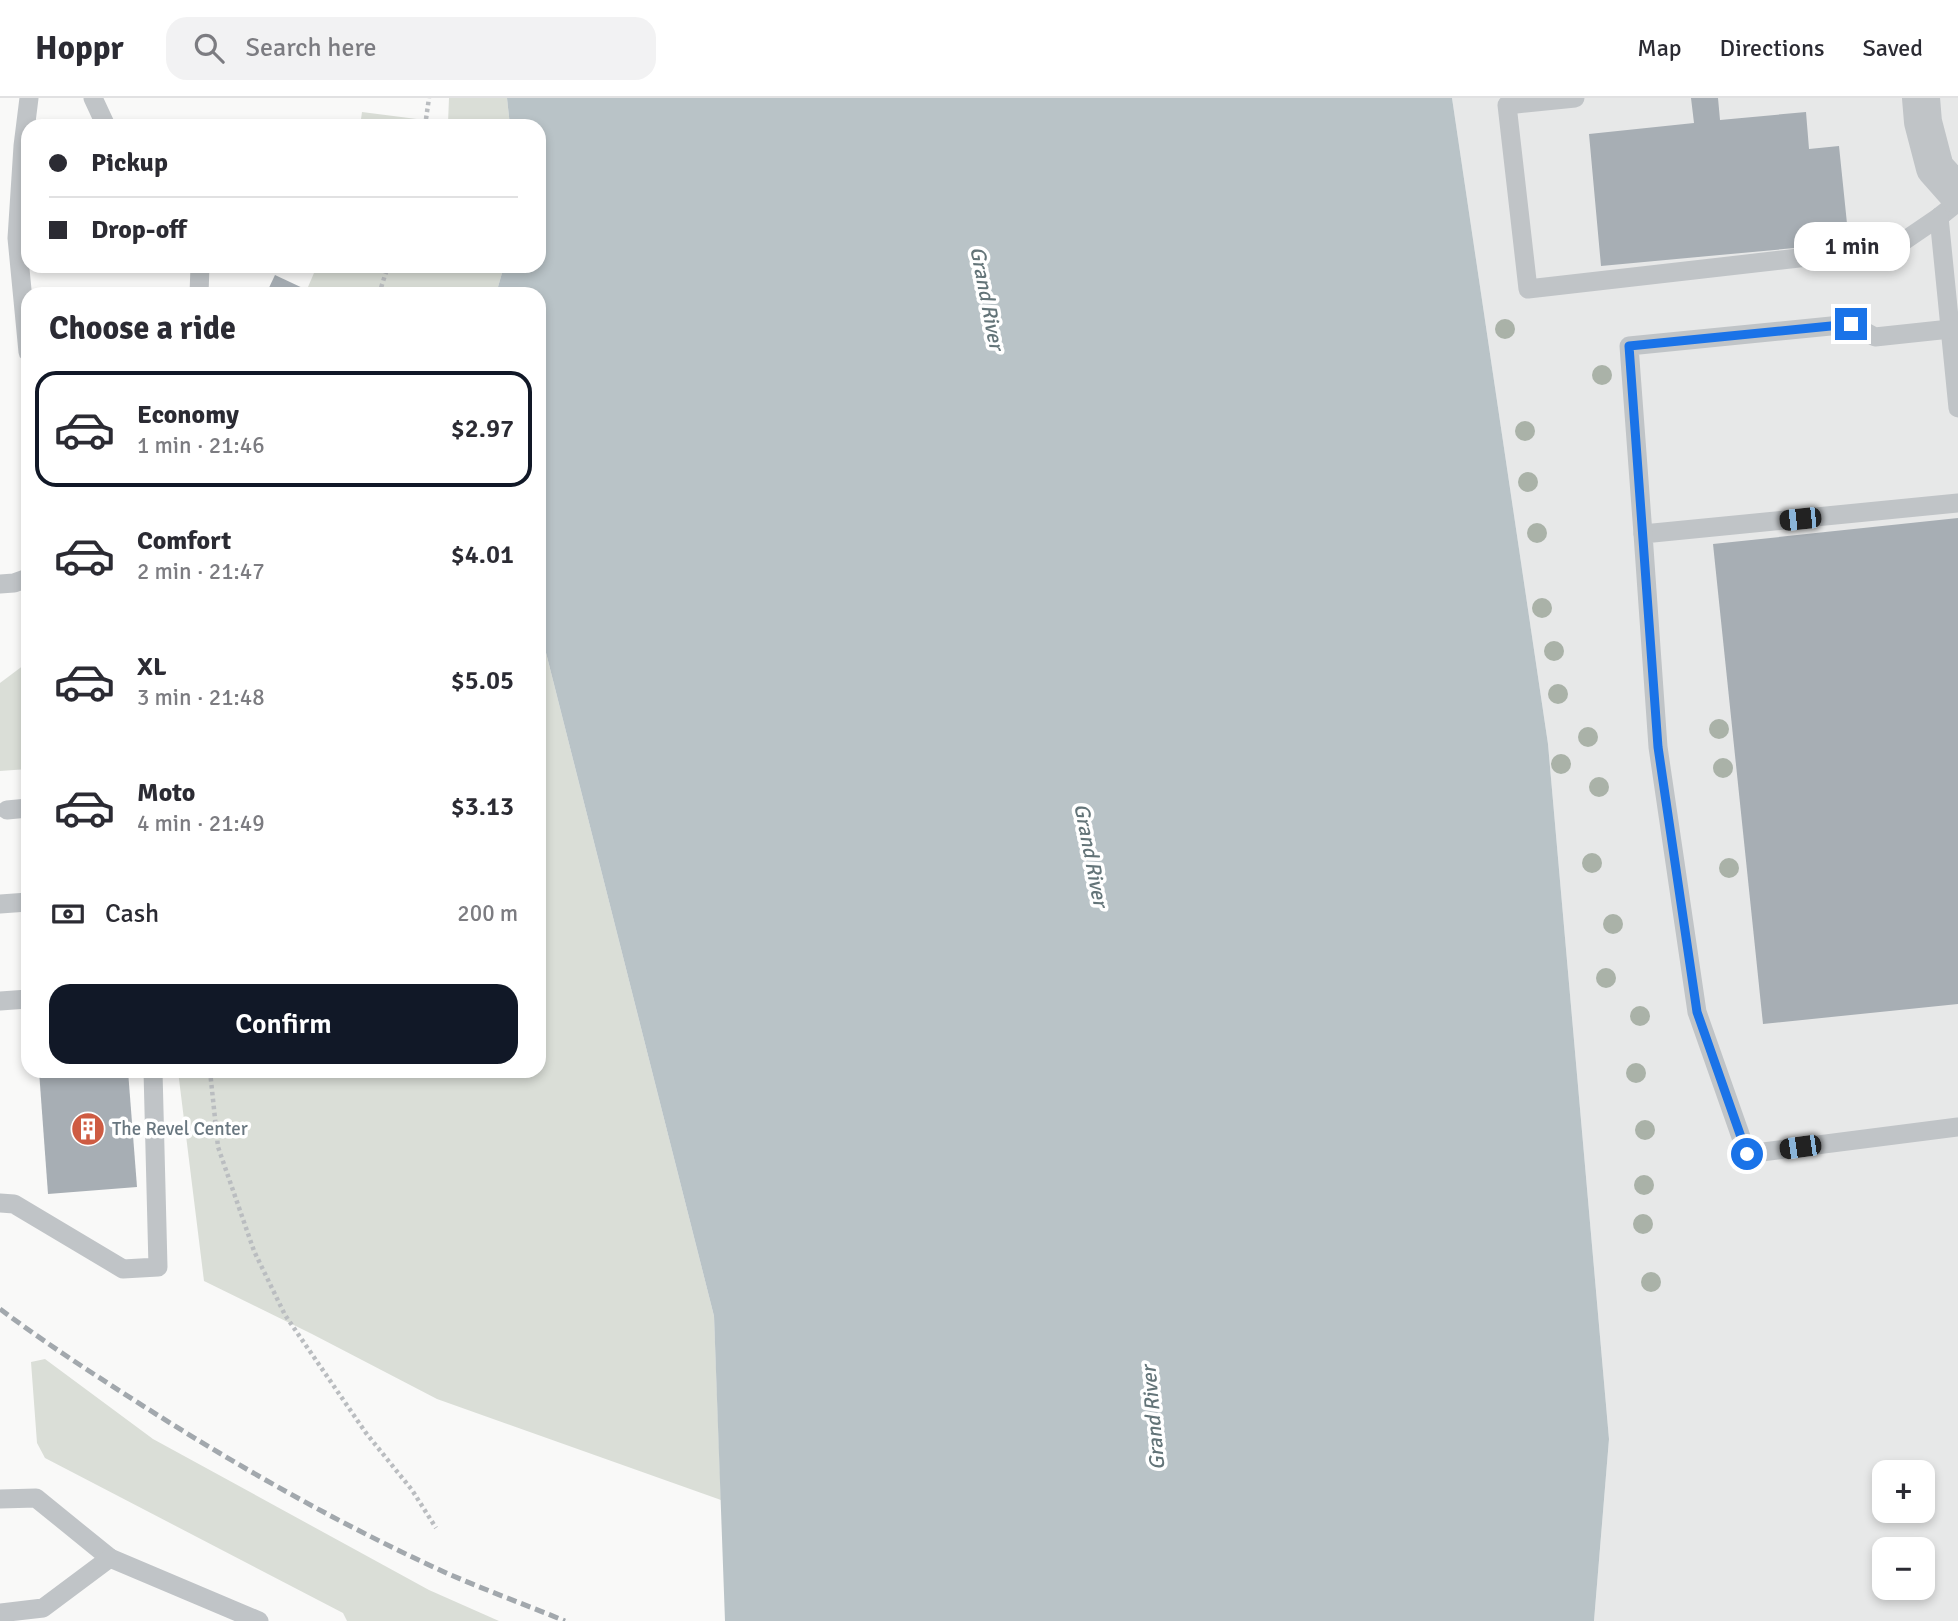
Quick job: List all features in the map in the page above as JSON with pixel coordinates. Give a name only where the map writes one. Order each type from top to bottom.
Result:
[{"type":"street","points":[[1921,98],[1923,122],[1935,168],[1949,206]]},
{"type":"lane","points":[[26,119],[29,98]]},
{"type":"lane","points":[[93,98],[103,119]]},
{"type":"lane","points":[[1576,98],[1504,102],[1528,289],[1895,247],[1958,202]]},
{"type":"lane","points":[[21,177],[17,239],[22,287]]},
{"type":"lane","points":[[1949,206],[1950,329],[1958,408]]},
{"type":"lane","points":[[1950,329],[1875,337],[1851,324],[1629,346],[1658,747],[1697,1012],[1747,1154],[1958,1127]]},
{"type":"lane","points":[[1643,534],[1958,503]]},
{"type":"lane","points":[[0,584],[21,581]]},
{"type":"lane","points":[[7,810],[21,809]]},
{"type":"lane","points":[[0,904],[21,902]]},
{"type":"lane","points":[[0,1001],[21,1000]]},
{"type":"lane","points":[[0,1203],[13,1204],[123,1269],[158,1267],[153,1078]]},
{"type":"lane","points":[[0,1499],[36,1498],[110,1558],[259,1621]]},
{"type":"lane","points":[[0,1613],[43,1608],[110,1558]]},
{"type":"path","points":[[426,119],[429,98]]},
{"type":"path","points":[[211,1078],[218,1147],[254,1251],[285,1315],[366,1433],[412,1490],[436,1528]]},
{"type":"shaded area","points":[[449,98],[507,98],[509,119],[448,119]]},
{"type":"shaded area","points":[[1452,98],[1958,98],[1958,1621],[1594,1621],[1609,1439],[1548,744]]},
{"type":"shaded area","points":[[362,112],[417,119],[361,119]]},
{"type":"shaded area","points":[[314,273],[502,273],[498,287],[308,287]]},
{"type":"shaded area","points":[[546,653],[714,1316],[721,1500],[437,1399],[204,1281],[179,1078],[546,1078]]},
{"type":"shaded area","points":[[21,667],[21,770],[0,771],[0,683]]},
{"type":"shaded area","points":[[45,1359],[153,1439],[429,1590],[499,1621],[347,1621],[343,1613],[45,1458],[37,1443],[31,1362]]},
{"type":"water","name":"Grand River","points":[[507,98],[1452,98],[1548,744],[1609,1439],[1594,1621],[725,1621],[714,1316],[546,653],[546,287],[498,287],[502,273],[546,273],[546,119],[509,119]]},
{"type":"building","points":[[1691,98],[1718,98],[1720,120],[1806,112],[1809,149],[1839,146],[1849,243],[1601,266],[1589,134],[1694,123]]},
{"type":"building","points":[[275,275],[301,287],[269,287]]},
{"type":"building","points":[[1958,518],[1958,1004],[1763,1024],[1713,544]]},
{"type":"building","name":"The Revel Center","points":[[40,1078],[129,1078],[137,1187],[48,1194]]},
{"type":"railway","points":[[0,1309],[123,1393],[279,1488],[442,1571],[565,1621]]},
{"type":"place","name":"The Revel Center","points":[[88,1129]]},
{"type":"route","points":[[1747,1154],[1697,1012],[1658,747],[1629,346],[1851,324]]}]
